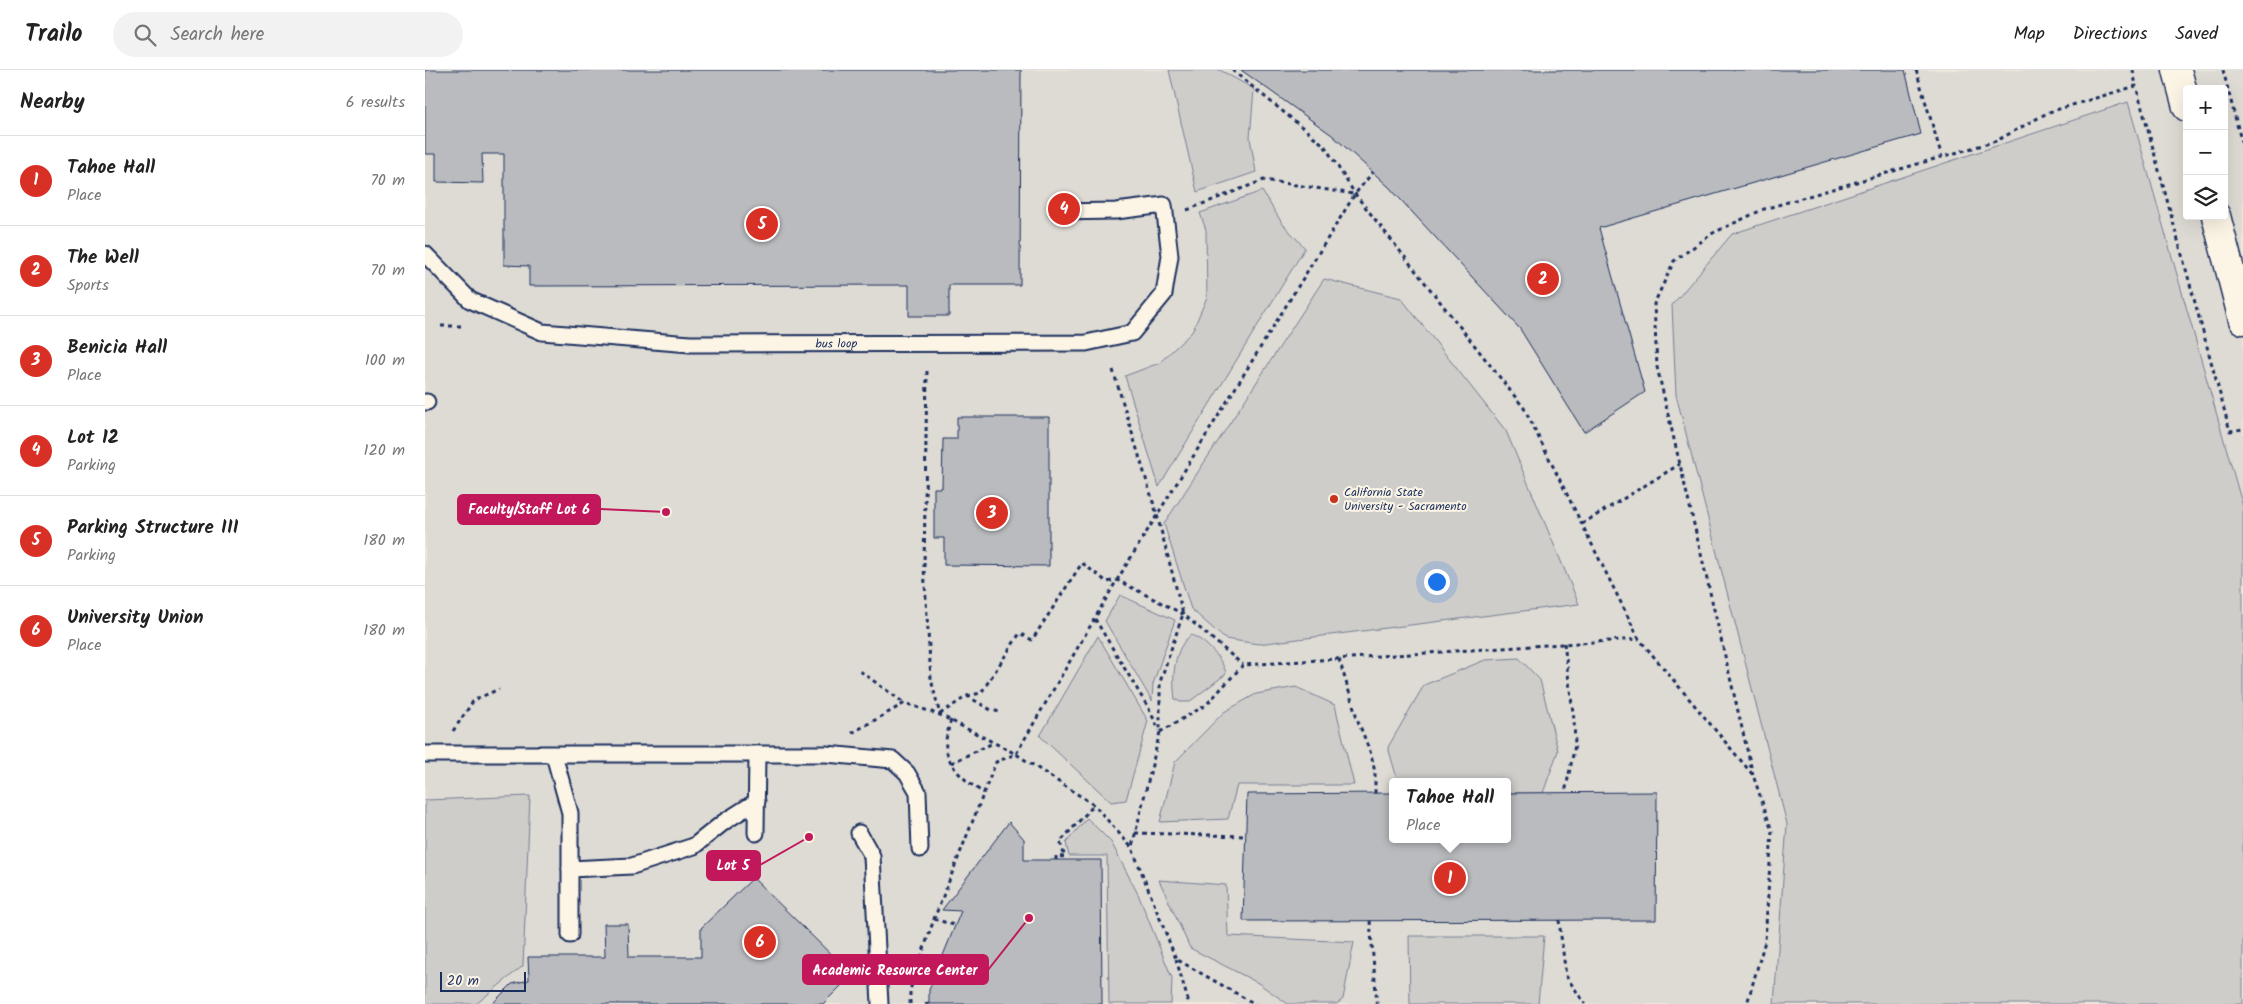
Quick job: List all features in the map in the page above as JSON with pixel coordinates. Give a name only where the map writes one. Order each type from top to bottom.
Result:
[{"type":"street","points":[[2177,70],[2183,92]]},
{"type":"street","points":[[2217,220],[2243,320]]},
{"type":"lane","points":[[1057,212],[1116,212],[1164,206]]},
{"type":"lane","name":"bus loop","points":[[425,254],[470,300],[542,332],[690,344],[1086,343],[1132,333],[1164,294],[1170,256],[1164,206]]},
{"type":"lane","points":[[425,754],[826,754],[893,760],[907,772],[918,792],[920,849]]},
{"type":"lane","points":[[756,834],[757,754]]},
{"type":"lane","points":[[554,755],[570,813],[570,936]]},
{"type":"lane","points":[[570,869],[632,866],[694,846],[724,822],[757,802]]},
{"type":"lane","points":[[859,833],[872,856],[880,1004]]},
{"type":"path","points":[[1232,70],[1324,145],[1355,194],[1525,408],[1639,639],[1753,775]]},
{"type":"path","points":[[1916,70],[1942,157]]},
{"type":"path","points":[[2133,70],[2230,431],[2243,428]]},
{"type":"path","points":[[2223,70],[2243,148]]},
{"type":"path","points":[[1747,1004],[1765,941],[1772,831],[1753,775],[1657,367],[1654,304],[1674,261],[1713,232],[1764,209],[1996,141],[2049,112],[2136,86]]},
{"type":"path","points":[[910,1004],[910,990],[934,919],[996,762],[1016,754],[1117,580],[1355,194],[1373,172]]},
{"type":"path","points":[[1164,206],[1188,210],[1264,180],[1355,194]]},
{"type":"path","points":[[441,326],[465,326]]},
{"type":"path","points":[[1113,370],[1157,515],[1183,614],[1160,682],[1160,732],[1132,848]]},
{"type":"path","points":[[927,371],[924,568],[931,680],[940,715]]},
{"type":"path","points":[[1582,524],[1680,464]]},
{"type":"path","points":[[940,715],[967,696],[981,694],[1020,633],[1032,640],[1082,563],[1107,582],[1117,580],[1183,614],[1243,665],[1639,639]]},
{"type":"path","points":[[1095,619],[1149,709],[1160,732]]},
{"type":"path","points":[[1564,643],[1574,720],[1575,745],[1565,793]]},
{"type":"path","points":[[1339,659],[1358,721],[1371,754],[1375,772],[1375,794]]},
{"type":"path","points":[[1160,732],[1207,705],[1243,665]]},
{"type":"path","points":[[860,671],[905,703],[951,720],[1016,754],[1094,805],[1132,848],[1176,959],[1189,1004]]},
{"type":"path","points":[[444,753],[455,727],[474,700],[499,689]]},
{"type":"path","points":[[967,696],[991,710],[1000,712]]},
{"type":"path","points":[[826,754],[845,738],[905,703]]},
{"type":"path","points":[[951,720],[945,742],[951,763],[966,782],[984,793]]},
{"type":"path","points":[[951,763],[993,742]]},
{"type":"path","points":[[1055,860],[1055,856],[1065,857],[1061,842],[1094,805]]},
{"type":"path","points":[[1135,833],[1245,836]]},
{"type":"path","points":[[934,919],[954,925]]},
{"type":"path","points":[[1559,920],[1566,976],[1585,1004]]},
{"type":"path","points":[[1370,921],[1377,1004]]},
{"type":"path","points":[[1176,959],[1255,1004]]},
{"type":"shaded area","name":"California State University - Sacramento","points":[[425,70],[2243,70],[2243,1004],[425,1004]]},
{"type":"shaded area","points":[[1169,70],[1220,70],[1254,89],[1250,138],[1256,172],[1197,192]]},
{"type":"shaded area","points":[[2128,102],[2243,507],[2243,1004],[1774,1004],[1787,824],[1676,395],[1672,305],[1732,234]]},
{"type":"shaded area","points":[[1262,191],[1282,223],[1305,248],[1159,487],[1125,376],[1159,363],[1192,332],[1207,297],[1206,230],[1200,213]]},
{"type":"shaded area","points":[[1324,279],[1401,298],[1506,431],[1579,604],[1258,644],[1225,639],[1191,609],[1164,524]]},
{"type":"shaded area","points":[[1120,595],[1175,620],[1153,684],[1152,701],[1105,621]]},
{"type":"shaded area","points":[[1191,635],[1202,641],[1213,651],[1222,663],[1226,674],[1189,702],[1180,702],[1175,699],[1175,664],[1180,648]]},
{"type":"shaded area","points":[[1098,636],[1148,721],[1126,800],[1111,802],[1040,736]]},
{"type":"shaded area","points":[[1519,658],[1540,680],[1558,751],[1543,793],[1511,793],[1511,778],[1397,778],[1388,747],[1424,685],[1485,660]]},
{"type":"shaded area","points":[[1296,687],[1335,705],[1354,785],[1237,785],[1228,819],[1160,822],[1175,762],[1224,712],[1256,694]]},
{"type":"shaded area","points":[[530,796],[523,966],[476,1004],[425,1004],[425,800]]},
{"type":"shaded area","points":[[1087,818],[1111,842],[1138,894],[1172,978],[1171,1004],[1109,1004],[1107,856],[1069,856],[1066,843]]},
{"type":"shaded area","points":[[1159,880],[1226,885],[1228,936],[1354,942],[1343,999],[1337,1004],[1288,1004],[1258,983],[1190,948]]},
{"type":"shaded area","points":[[1409,936],[1544,936],[1538,1004],[1410,1004]]},
{"type":"building","points":[[425,70],[1021,70],[1020,285],[949,285],[949,316],[909,316],[909,285],[529,286],[529,266],[504,265],[504,154],[482,154],[483,183],[436,182],[436,154],[425,154]]},
{"type":"building","points":[[1241,70],[1905,70],[1921,134],[1599,228],[1645,392],[1584,432],[1520,329],[1389,187],[1332,135]]},
{"type":"building","points":[[957,417],[1049,417],[1049,566],[944,565],[944,538],[934,538],[934,488],[942,488],[943,439],[957,439]]},
{"type":"building","points":[[1657,792],[1656,920],[1243,921],[1247,794],[1389,793],[1389,843],[1511,843],[1511,793]]},
{"type":"building","points":[[1009,822],[1024,839],[1024,860],[1101,860],[1102,1004],[929,1004],[929,990],[961,911],[942,910]]},
{"type":"building","points":[[753,878],[852,975],[823,1004],[492,1004],[512,984],[529,980],[528,957],[605,957],[604,924],[628,924],[629,957],[701,957],[701,928]]},
{"type":"place","name":"Lot 12","points":[[1064,209]]},
{"type":"place","name":"Parking Structure III","points":[[762,224]]},
{"type":"place","name":"The Well","points":[[1543,279]]},
{"type":"place","name":"California State University - Sacramento","points":[[1334,499]]},
{"type":"place","name":"Faculty/Staff Lot 6","points":[[666,512]]},
{"type":"place","name":"Benicia Hall","points":[[992,513]]},
{"type":"place","name":"Lot 5","points":[[809,837]]},
{"type":"place","name":"Tahoe Hall","points":[[1450,878]]},
{"type":"place","name":"Academic Resource Center","points":[[1029,918]]},
{"type":"place","name":"University Union","points":[[760,942]]}]
